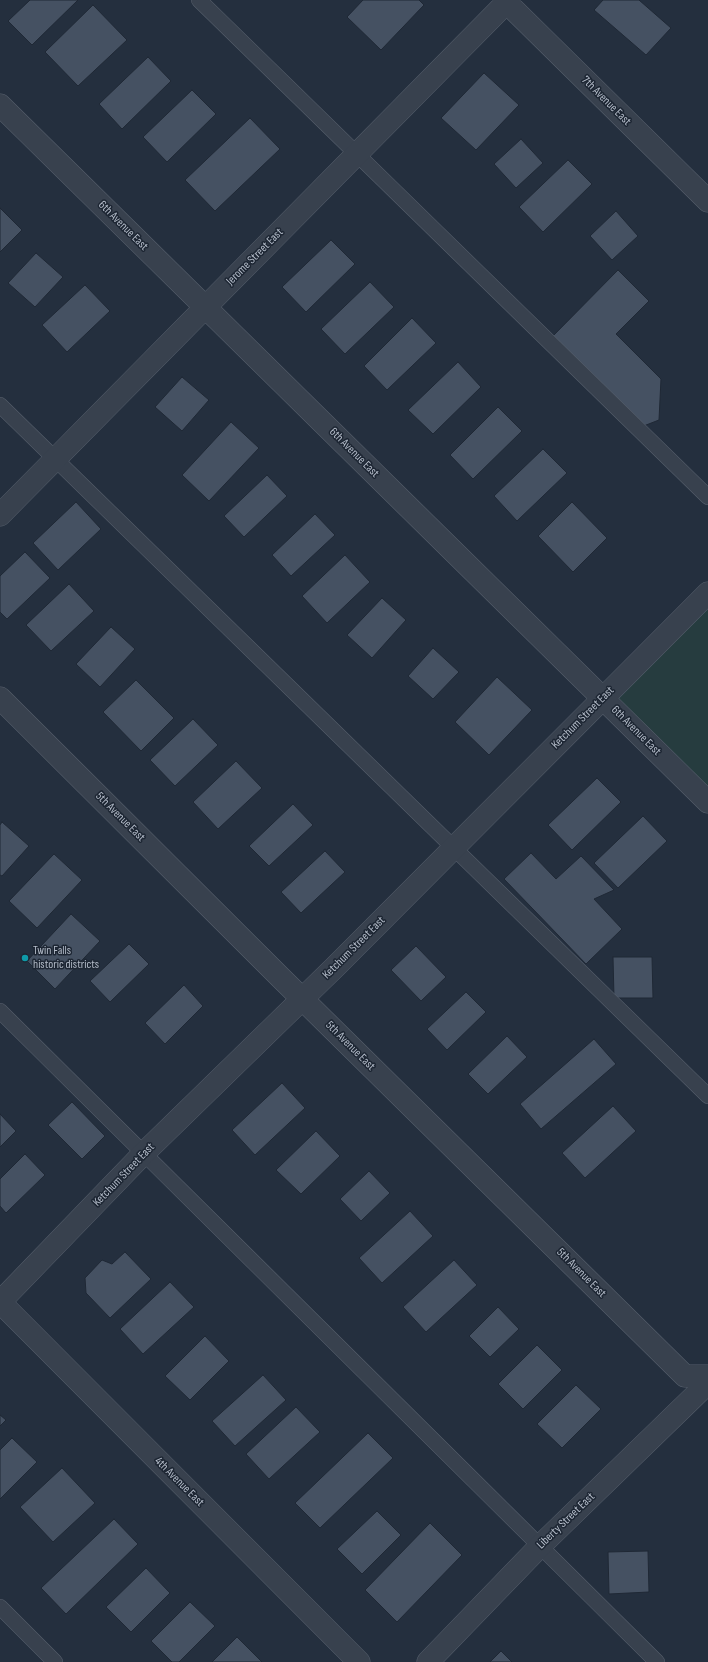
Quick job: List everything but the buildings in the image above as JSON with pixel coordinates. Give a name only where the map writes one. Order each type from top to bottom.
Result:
[{"type":"street","name":"Jerome Street East","points":[[0,515],[357,155],[507,1]]},
{"type":"street","name":"7th Avenue East","points":[[507,1],[708,202]]},
{"type":"street","name":"6th Avenue East","points":[[0,105],[708,802]]},
{"type":"street","name":"Ketchum Street East","points":[[0,1302],[143,1154],[303,999],[708,593]]},
{"type":"street","name":"5th Avenue East","points":[[0,698],[685,1376],[708,1376]]},
{"type":"street","name":"4th Avenue East","points":[[0,1302],[359,1662]]},
{"type":"street","name":"Liberty Street East","points":[[428,1662],[541,1545],[708,1382]]},
{"type":"lane","points":[[199,0],[708,497]]},
{"type":"lane","points":[[0,405],[708,1096]]},
{"type":"lane","points":[[0,1011],[143,1154],[541,1545],[657,1662]]},
{"type":"lane","points":[[0,1608],[55,1662]]},
{"type":"green space","points":[[708,593],[708,802],[603,698]]},
{"type":"place","name":"Twin Falls historic districts","points":[[25,958]]}]
